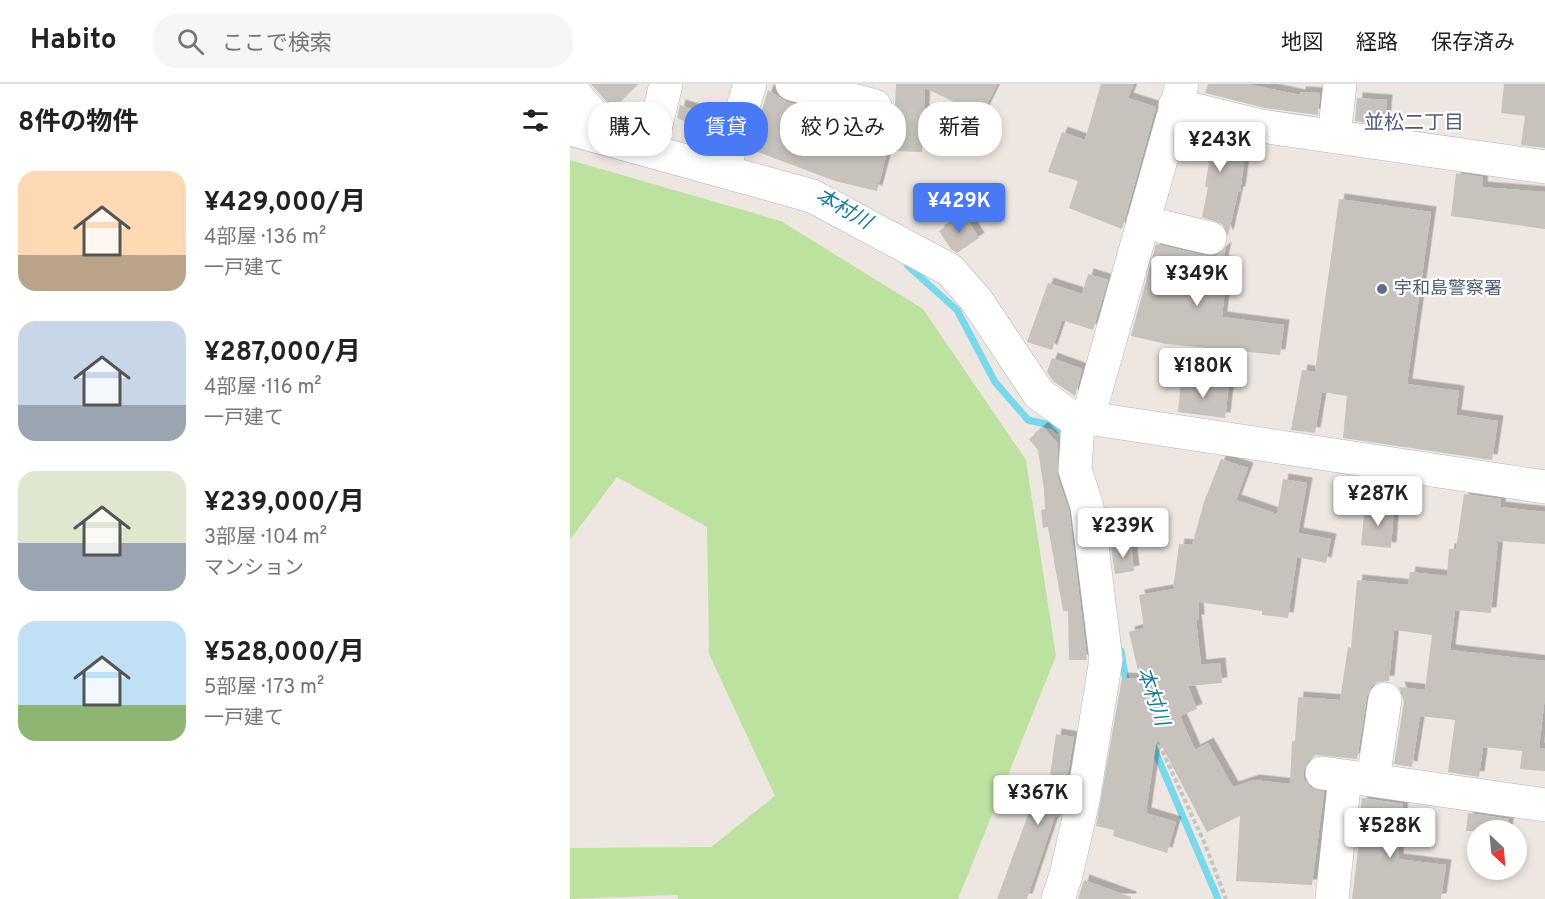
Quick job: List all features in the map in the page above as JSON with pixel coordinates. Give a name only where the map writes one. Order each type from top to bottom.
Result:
[{"type":"street","points":[[662,102],[666,84]]},
{"type":"street","points":[[723,171],[750,84]]},
{"type":"street","points":[[792,84],[852,102]]},
{"type":"street","points":[[1334,136],[1340,84]]},
{"type":"street","points":[[570,89],[601,124],[584,132]]},
{"type":"street","points":[[1058,899],[1066,875],[1083,801],[1106,659],[1087,506],[1075,470],[1083,420],[1179,94],[1262,126],[1545,167]]},
{"type":"street","points":[[672,156],[812,196],[950,270],[976,301],[1039,394],[1083,420],[1545,487]]},
{"type":"street","points":[[1143,222],[1210,238]]},
{"type":"street","points":[[1332,899],[1347,776],[1385,699]]},
{"type":"street","points":[[1347,776],[1545,805]]},
{"type":"path","points":[[1106,659],[1129,677],[1205,844],[1226,899]]},
{"type":"green space","points":[[570,160],[781,221],[923,309],[1026,460],[1056,656],[958,899],[678,899],[677,895],[570,899],[570,848],[711,847],[775,796],[709,654],[707,527],[617,477],[570,540]]},
{"type":"building","points":[[591,84],[638,84],[620,102],[607,102]]},
{"type":"building","points":[[896,84],[997,84],[988,102],[955,102],[925,88],[924,102],[918,102],[918,152],[906,151],[906,102],[895,102]]},
{"type":"building","points":[[1101,84],[1134,84],[1128,98],[1156,107],[1122,229],[1069,208],[1078,181],[1048,172],[1062,132],[1085,140]]},
{"type":"building","points":[[1208,84],[1247,84],[1300,95],[1300,92],[1320,93],[1318,115],[1265,108],[1205,93]]},
{"type":"building","points":[[1504,84],[1545,84],[1545,148],[1521,145],[1525,116],[1501,113]]},
{"type":"building","points":[[768,90],[787,102],[780,102],[780,156],[886,156],[877,191],[835,181],[768,156],[768,102],[764,102]]},
{"type":"building","points":[[1357,98],[1387,100],[1385,125],[1355,121]]},
{"type":"building","points":[[680,105],[684,106],[684,121],[677,118]]},
{"type":"building","points":[[1189,128],[1247,142],[1240,192],[1238,192],[1228,236],[1222,224],[1202,217],[1208,187],[1205,187],[1210,156],[1183,151]]},
{"type":"building","points":[[1456,173],[1483,177],[1482,187],[1545,192],[1545,229],[1451,216]]},
{"type":"building","points":[[1339,199],[1431,212],[1407,384],[1459,391],[1456,415],[1498,421],[1492,460],[1343,438],[1347,396],[1322,392],[1315,433],[1291,430],[1302,370],[1315,372]]},
{"type":"building","points":[[964,214],[979,238],[957,253],[951,249],[939,231]]},
{"type":"building","points":[[1156,244],[1206,256],[1216,256],[1226,247],[1223,261],[1228,262],[1222,317],[1284,325],[1280,355],[1166,344],[1131,336]]},
{"type":"building","points":[[1088,274],[1108,280],[1093,330],[1062,320],[1052,350],[1027,342],[1048,283],[1082,294]]},
{"type":"building","points":[[1052,358],[1082,369],[1075,396],[1053,381],[1047,372]]},
{"type":"building","points":[[1181,380],[1229,385],[1225,418],[1178,412]]},
{"type":"building","points":[[1043,427],[1058,444],[1057,476],[1069,510],[1087,660],[1069,660],[1068,611],[1063,611],[1048,527],[1043,528],[1041,510],[1045,509],[1044,490],[1038,450],[1029,439]]},
{"type":"building","points":[[1221,459],[1248,468],[1236,500],[1277,514],[1283,479],[1307,483],[1298,533],[1331,539],[1326,563],[1297,557],[1288,618],[1262,615],[1262,611],[1198,602],[1199,620],[1196,620],[1201,665],[1220,663],[1222,683],[1188,686],[1197,709],[1180,716],[1195,750],[1208,743],[1233,787],[1254,780],[1290,784],[1292,741],[1295,741],[1298,697],[1340,700],[1348,647],[1351,648],[1357,580],[1408,585],[1410,572],[1447,576],[1449,549],[1456,549],[1464,494],[1501,499],[1500,507],[1545,512],[1545,544],[1498,541],[1491,613],[1455,610],[1450,650],[1545,661],[1545,696],[1539,748],[1545,749],[1545,771],[1520,769],[1522,751],[1483,747],[1479,777],[1448,772],[1455,720],[1420,716],[1412,767],[1394,764],[1404,702],[1399,687],[1425,690],[1432,635],[1394,630],[1389,681],[1378,682],[1371,687],[1367,696],[1357,759],[1316,755],[1308,761],[1304,770],[1304,779],[1310,787],[1324,792],[1312,885],[1236,881],[1240,816],[1207,832],[1157,737],[1146,813],[1176,822],[1167,853],[1113,836],[1114,830],[1096,826],[1122,678],[1140,679],[1129,632],[1144,628],[1139,595],[1173,589],[1179,544],[1192,545],[1204,502]]},
{"type":"building","points":[[1365,506],[1394,508],[1391,548],[1361,545]]},
{"type":"building","points":[[1131,545],[1134,571],[1115,574],[1111,548]]},
{"type":"building","points":[[1056,734],[1074,737],[1060,817],[1055,816],[1027,899],[997,899],[1036,793],[1047,796]]},
{"type":"building","points":[[1362,798],[1403,804],[1398,859],[1446,865],[1441,899],[1352,899]]},
{"type":"building","points":[[1468,813],[1509,819],[1509,820],[1467,820]]},
{"type":"building","points":[[1084,880],[1131,897],[1131,899],[1078,899]]},
{"type":"waterway","name":"本村川","points":[[908,266],[957,310],[995,382],[1028,420],[1054,426],[1058,430]]},
{"type":"waterway","name":"本村川","points":[[1121,651],[1127,687]]},
{"type":"waterway","name":"本村川","points":[[1152,744],[1218,899]]},
{"type":"place","name":"宇和島警察署","points":[[1382,289]]},
{"type":"district","name":"並松二丁目","points":[[1414,124]]}]
